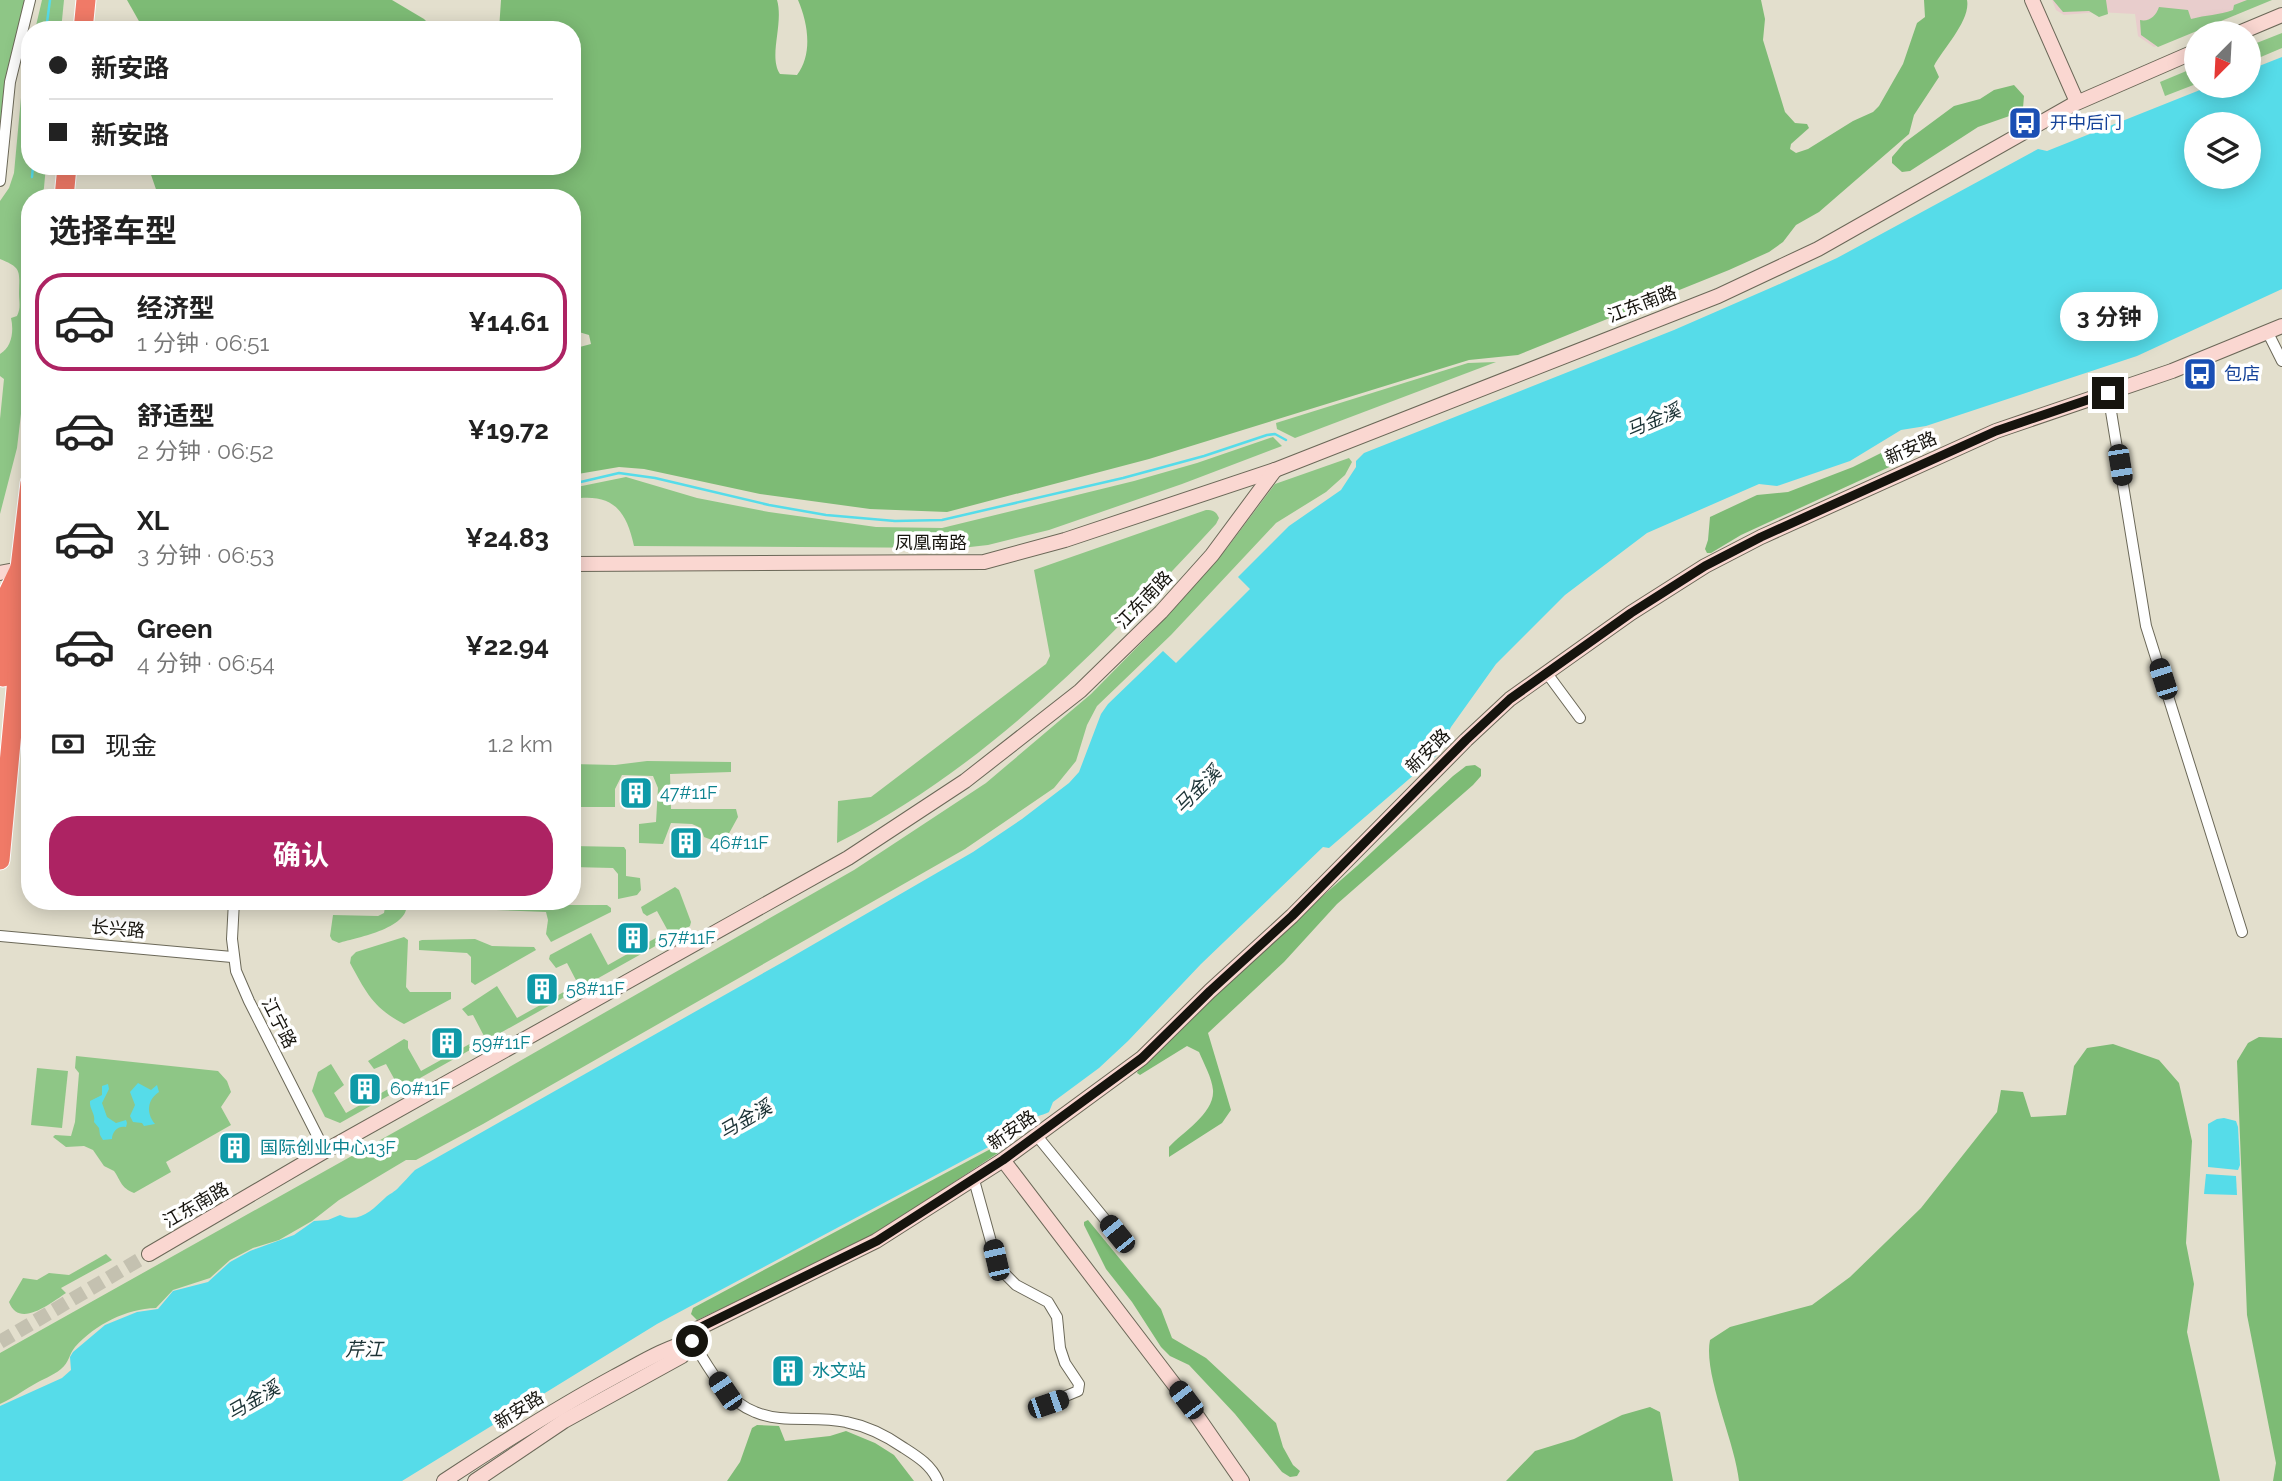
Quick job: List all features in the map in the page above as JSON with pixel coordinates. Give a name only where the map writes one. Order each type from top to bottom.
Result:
[{"type":"highway","points":[[84,21],[86,0]]},
{"type":"highway","points":[[0,712],[9,591],[21,574]]},
{"type":"highway","points":[[0,860],[21,636]]},
{"type":"main road","points":[[2032,0],[2077,102]]},
{"type":"main road","points":[[2261,24],[2282,15]]},
{"type":"main road","name":"江东南路","points":[[149,1254],[848,858],[965,781],[1080,691],[1161,612],[1212,555],[1275,470],[1718,296],[1818,249],[2077,102],[2184,56]]},
{"type":"main road","name":"新安路","points":[[475,1481],[564,1421],[682,1356],[692,1341],[695,1330],[877,1241],[974,1180],[1142,1058],[1292,916],[1510,699],[1631,613],[1705,566],[1761,537],[1996,431],[2172,371],[2275,330]]},
{"type":"main road","name":"凤凰南路","points":[[581,564],[984,562],[1065,540],[1275,470]]},
{"type":"main road","points":[[0,564],[21,567]]},
{"type":"main road","points":[[0,573],[21,569]]},
{"type":"main road","points":[[1003,1160],[1186,1400],[1242,1481]]},
{"type":"main road","name":"新安路","points":[[444,1481],[570,1401],[650,1358],[692,1341]]},
{"type":"street","points":[[25,21],[30,0]]},
{"type":"street","points":[[0,181],[10,82],[21,37]]},
{"type":"street","points":[[2275,330],[2282,361]]},
{"type":"street","points":[[2108,393],[2146,626],[2242,932]]},
{"type":"street","points":[[1546,672],[1580,718]]},
{"type":"street","name":"江宁路","points":[[234,910],[232,957],[249,1001],[325,1152]]},
{"type":"street","name":"长兴路","points":[[0,936],[232,957]]},
{"type":"street","points":[[1037,1136],[1117,1234]]},
{"type":"street","points":[[974,1180],[998,1267],[1016,1285],[1048,1303],[1057,1317],[1060,1348],[1065,1363],[1079,1384],[1078,1391],[1073,1395],[1044,1405]]},
{"type":"street","points":[[692,1341],[725,1391],[746,1408],[773,1417],[845,1421],[868,1429],[890,1438],[925,1462],[938,1481]]},
{"type":"shaded area","points":[[2052,0],[2267,0],[2217,21],[2184,21],[2184,35],[2154,47],[2138,36],[2135,14],[2098,12],[2064,15],[2056,10]]},
{"type":"green space","points":[[0,0],[28,0],[21,21],[0,122]]},
{"type":"green space","points":[[42,0],[64,0],[62,21],[37,21]]},
{"type":"green space","points":[[127,0],[392,0],[426,21],[139,21]]},
{"type":"green space","points":[[501,0],[777,0],[777,67],[780,74],[797,75],[807,48],[804,18],[798,0],[1761,0],[1765,19],[1763,40],[1785,112],[1795,123],[1807,124],[1809,128],[1791,144],[1790,149],[1796,153],[1808,149],[1879,106],[1903,64],[1917,23],[1925,17],[1924,0],[1967,0],[1961,25],[1934,66],[1939,77],[1914,115],[1909,134],[1819,212],[1796,225],[1783,242],[1769,252],[1518,355],[1469,360],[1149,459],[947,512],[870,509],[760,494],[644,469],[619,467],[581,473],[581,347],[591,344],[589,335],[581,333],[581,189],[156,189],[151,175],[581,175],[581,21],[500,21]]},
{"type":"green space","points":[[2053,0],[2106,0],[2108,14],[2099,17],[2089,11],[2063,12]]},
{"type":"green space","points":[[2247,0],[2272,0],[2221,21],[2184,21],[2184,36],[2158,47],[2141,35],[2140,20],[2152,18],[2159,7],[2188,10],[2191,19],[2233,10],[2234,5]]},
{"type":"green space","points":[[2282,33],[2282,48],[2261,57],[2261,41]]},
{"type":"green space","points":[[2184,72],[2184,89],[2165,96],[2160,82]]},
{"type":"green space","points":[[2014,85],[2024,96],[2023,108],[2018,113],[1978,127],[1910,171],[1902,172],[1892,163],[1892,157],[1904,143],[1954,106]]},
{"type":"green space","points":[[21,98],[21,175],[45,175],[44,189],[21,189],[21,414],[17,448],[0,514],[0,419],[4,379],[0,376],[0,354],[10,343],[11,318],[17,316],[20,305],[18,272],[13,265],[0,259],[0,201],[9,188],[14,173]]},
{"type":"green space","points":[[1496,362],[1295,438],[1277,429],[1276,423],[1468,363]]},
{"type":"green space","points":[[1273,437],[1282,446],[1049,530],[988,545],[961,548],[634,546],[627,522],[615,506],[607,501],[581,498],[581,486],[626,477],[697,498],[769,512],[876,527],[942,528],[1197,463]]},
{"type":"green space","points":[[1907,440],[1920,443],[1920,449],[1909,458],[1707,553],[1705,549],[1710,517],[1757,495],[1788,492],[1853,467]]},
{"type":"green space","points":[[1349,458],[1352,462],[1345,475],[1326,492],[1276,523],[1171,635],[1097,706],[1087,725],[1076,761],[1054,788],[965,849],[483,1124],[416,1160],[406,1160],[279,1240],[253,1248],[230,1260],[210,1278],[173,1290],[156,1308],[134,1311],[112,1319],[83,1339],[58,1371],[0,1404],[0,1353],[457,1097],[854,870],[986,783],[1091,694],[1155,629],[1227,548],[1275,484]]},
{"type":"green space","points":[[1206,510],[1217,514],[1219,518],[1216,524],[1130,614],[1040,701],[943,779],[891,813],[837,843],[838,801],[871,797],[1046,664],[1050,656],[1034,570]]},
{"type":"green space","points":[[647,761],[731,762],[731,772],[670,774],[671,809],[736,809],[738,817],[721,848],[715,850],[712,840],[704,837],[701,828],[692,824],[671,823],[663,844],[639,843],[639,824],[656,822],[658,788],[653,776],[622,775],[615,789],[615,807],[581,807],[581,764],[615,765]]},
{"type":"green space","points":[[1475,765],[1481,769],[1481,776],[1473,785],[1337,904],[1284,962],[1208,1033],[1231,1110],[1222,1123],[1169,1157],[1169,1147],[1197,1122],[1209,1106],[1213,1090],[1211,1081],[1199,1052],[1187,1046],[1140,1075],[1137,1073],[1139,1068],[1279,934],[1453,776],[1466,766]]},
{"type":"green space","points":[[581,846],[624,847],[626,876],[640,878],[641,890],[637,895],[618,899],[618,874],[613,868],[581,867]]},
{"type":"green space","points":[[675,887],[679,890],[691,922],[684,930],[340,1123],[325,1117],[312,1091],[318,1072],[331,1064],[344,1085],[334,1093],[346,1113],[397,1084],[386,1064],[374,1069],[368,1061],[404,1039],[408,1041],[408,1048],[421,1071],[484,1036],[473,1015],[468,1016],[462,1009],[497,986],[517,1018],[578,984],[567,963],[556,968],[549,959],[550,955],[591,933],[608,965],[668,931],[657,911],[647,916],[641,907]]},
{"type":"green space","points":[[581,905],[607,905],[611,908],[611,912],[551,942],[546,934],[546,912],[496,910],[581,910]]},
{"type":"green space","points":[[384,910],[406,910],[393,925],[382,930],[339,943],[330,936],[333,915],[378,916]]},
{"type":"green space","points":[[404,937],[408,940],[406,987],[410,992],[451,992],[451,999],[404,1024],[378,1005],[366,991],[350,963],[356,952]]},
{"type":"green space","points":[[475,939],[492,946],[534,947],[536,950],[475,985],[471,982],[471,957],[467,953],[419,950],[419,941],[422,940]]},
{"type":"green space","points":[[2259,1037],[2282,1038],[2282,1481],[2273,1481],[2276,1463],[2247,1315],[2237,1061],[2248,1043]]},
{"type":"green space","points":[[2113,1044],[2159,1060],[2179,1083],[2192,1141],[2186,1243],[2194,1284],[2187,1332],[2220,1481],[1739,1481],[1711,1371],[1710,1340],[1730,1327],[1812,1305],[1850,1277],[1921,1208],[1997,1112],[2001,1090],[2023,1092],[2031,1117],[2066,1115],[2074,1066],[2087,1048]]},
{"type":"green space","points":[[76,1056],[218,1071],[227,1081],[231,1092],[221,1107],[231,1125],[166,1162],[171,1172],[134,1193],[124,1186],[114,1171],[104,1166],[93,1150],[84,1146],[66,1147],[53,1137],[71,1136],[75,1122],[79,1073],[75,1068]]},
{"type":"green space","points":[[37,1068],[68,1071],[62,1128],[31,1125]]},
{"type":"green space","points":[[998,1145],[998,1153],[865,1241],[697,1320],[691,1314],[693,1308]]},
{"type":"green space","points":[[1088,1220],[1161,1309],[1172,1338],[1206,1358],[1276,1423],[1283,1447],[1293,1465],[1300,1471],[1297,1476],[1290,1477],[1282,1472],[1235,1414],[1189,1365],[1170,1356],[1161,1347],[1132,1302],[1106,1269],[1084,1225]]},
{"type":"green space","points":[[106,1254],[112,1260],[61,1288],[66,1293],[36,1311],[20,1313],[14,1310],[9,1302],[23,1278],[37,1280],[49,1273],[69,1275]]},
{"type":"green space","points":[[1650,1407],[1660,1412],[1673,1481],[1506,1481],[1535,1451],[1574,1439],[1622,1415]]},
{"type":"green space","points":[[757,1425],[779,1426],[785,1441],[830,1436],[846,1431],[875,1443],[894,1455],[914,1481],[727,1481],[740,1462],[752,1428]]},
{"type":"water","name":"芹江","points":[[2282,57],[2282,289],[2137,356],[1926,426],[1901,430],[1850,461],[1777,486],[1759,484],[1647,533],[1565,595],[1496,664],[1451,727],[1437,755],[1329,848],[1323,847],[1201,964],[1128,1041],[1099,1068],[1053,1102],[1049,1112],[1033,1118],[1026,1127],[657,1324],[402,1481],[0,1481],[0,1406],[62,1378],[71,1370],[70,1357],[73,1352],[105,1325],[137,1312],[158,1309],[173,1291],[208,1282],[230,1262],[250,1251],[294,1235],[314,1221],[328,1220],[340,1215],[353,1218],[365,1214],[397,1189],[415,1170],[783,962],[973,852],[1022,819],[1069,783],[1079,772],[1101,714],[1108,704],[1163,651],[1176,663],[1250,589],[1238,577],[1289,526],[1341,490],[1356,467],[1356,461],[1364,453],[1674,330],[1775,286],[1837,258],[2038,149],[2047,151],[2184,96],[2261,98],[2261,65]]},
{"type":"water","points":[[138,1083],[151,1090],[157,1085],[159,1092],[149,1107],[155,1124],[144,1126],[142,1123],[133,1122],[130,1116],[135,1105],[130,1092]]},
{"type":"water","points":[[108,1084],[109,1089],[102,1103],[107,1117],[116,1123],[126,1120],[127,1123],[126,1127],[116,1130],[112,1139],[103,1140],[94,1122],[90,1101],[102,1095],[102,1086]]},
{"type":"water","points":[[2224,1118],[2236,1121],[2238,1127],[2238,1170],[2208,1167],[2208,1124]]},
{"type":"water","points":[[2206,1174],[2236,1176],[2237,1195],[2204,1194]]},
{"type":"waterway","points":[[47,21],[50,0]]},
{"type":"waterway","points":[[581,482],[619,473],[655,478],[769,505],[826,515],[895,521],[942,520],[1123,478],[1267,435],[1275,434],[1286,440]]},
{"type":"tunnel","points":[[0,1342],[149,1254]]},
{"type":"place","name":"开中后门","points":[[2025,123]]},
{"type":"place","name":"包店","points":[[2200,374]]},
{"type":"place","name":"47#11F","points":[[636,793]]},
{"type":"place","name":"46#11F","points":[[686,843]]},
{"type":"place","name":"57#11F","points":[[633,938]]},
{"type":"place","name":"58#11F","points":[[542,989]]},
{"type":"place","name":"59#11F","points":[[447,1043]]},
{"type":"place","name":"60#11F","points":[[365,1089]]},
{"type":"place","name":"国际创业中心13F","points":[[235,1148]]},
{"type":"place","name":"水文站","points":[[788,1371]]},
{"type":"route","points":[[692,1341],[695,1330],[877,1241],[974,1180],[1142,1058],[1292,916],[1510,699],[1631,613],[1705,566],[1761,537],[1996,431],[2108,393]]},
{"type":"water label","name":"马金溪","points":[[1653,420]]},
{"type":"water label","name":"马金溪","points":[[1197,789]]},
{"type":"water label","name":"马金溪","points":[[745,1119]]},
{"type":"water label","name":"马金溪","points":[[253,1400]]}]
